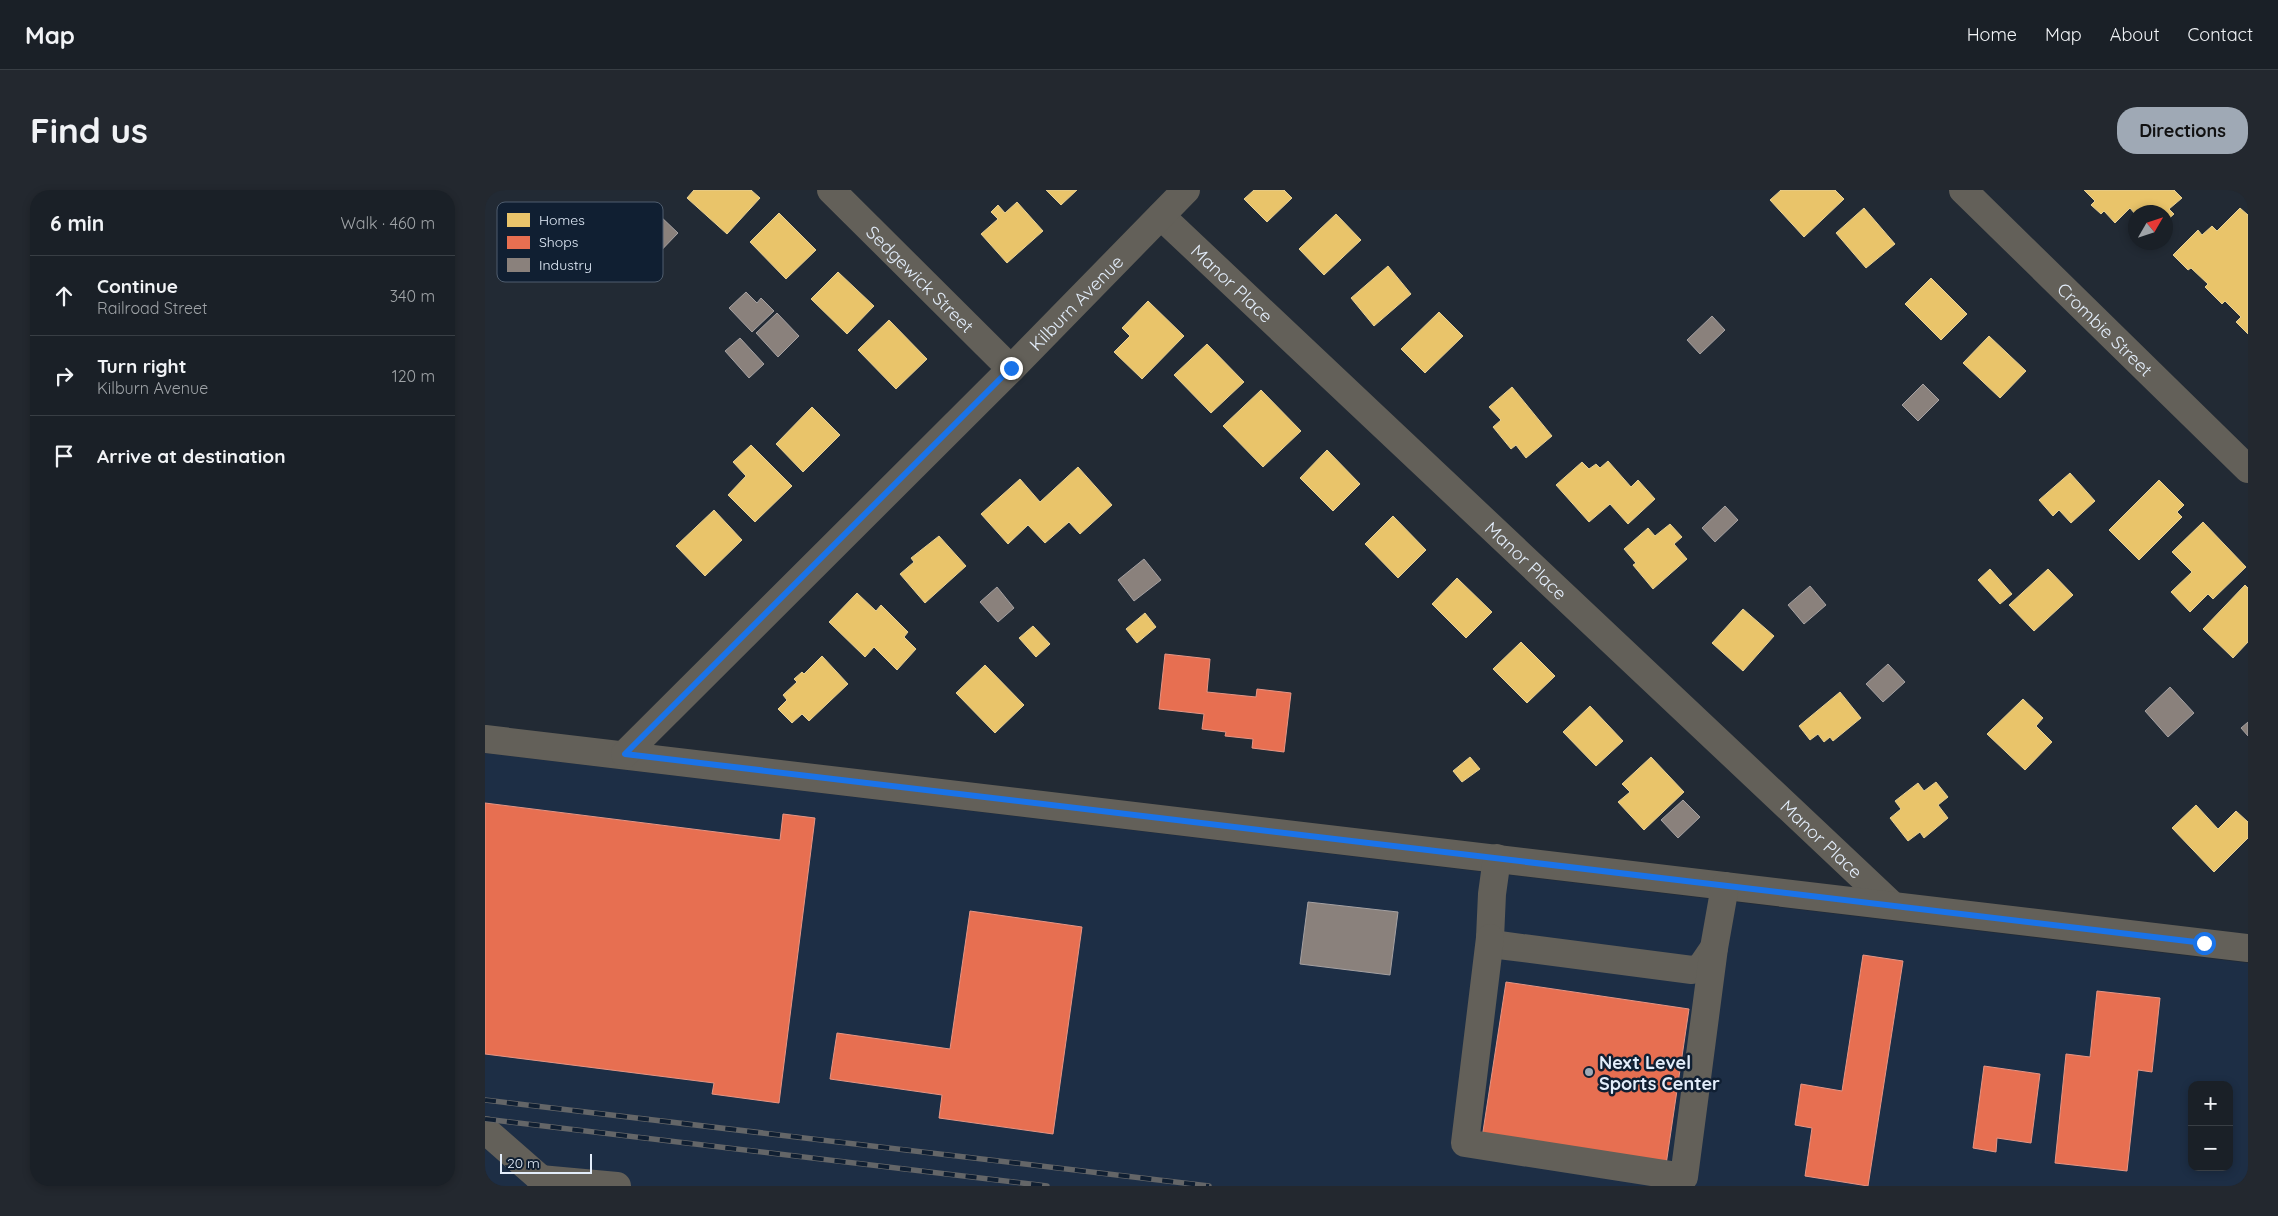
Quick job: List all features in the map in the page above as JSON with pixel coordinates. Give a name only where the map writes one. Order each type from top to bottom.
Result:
[{"type":"street","name":"Sedgewick Street","points":[[831,190],[1011,368]]},
{"type":"street","name":"Kilburn Avenue","points":[[625,754],[1186,190]]},
{"type":"street","name":"Crombie Street","points":[[1963,190],[2248,469]]},
{"type":"street","name":"Manor Place","points":[[1161,216],[1892,905]]},
{"type":"street","points":[[485,738],[2248,948]]},
{"type":"street","points":[[1497,858],[1465,1143],[1684,1177],[1714,948],[1725,886]]},
{"type":"street","points":[[1490,931],[1499,945],[1680,970],[1692,970],[1701,967],[1714,948]]},
{"type":"street","points":[[485,1130],[545,1182],[617,1186]]},
{"type":"shaded area","points":[[485,753],[2248,963],[2248,1186],[485,1186]]},
{"type":"building: Homes","points":[[694,190],[751,190],[760,198],[727,234],[687,198]]},
{"type":"building: Homes","points":[[1046,190],[1077,190],[1061,205]]},
{"type":"building: Homes","points":[[1254,190],[1284,190],[1292,198],[1267,222],[1244,199]]},
{"type":"building: Homes","points":[[1781,190],[1835,190],[1844,199],[1804,237],[1770,200]]},
{"type":"building: Homes","points":[[2084,190],[2174,190],[2182,198],[2173,206],[2128,205],[2128,210],[2115,223],[2104,211],[2101,214],[2091,205],[2095,201]]},
{"type":"building: Homes","points":[[1017,202],[1043,231],[1007,263],[981,234],[998,219],[991,212],[998,205],[1005,213]]},
{"type":"building: Homes","points":[[1864,208],[1895,244],[1866,268],[1836,233]]},
{"type":"building: Homes","points":[[2240,208],[2248,215],[2248,334],[2236,322],[2241,317],[2225,301],[2222,304],[2205,287],[2208,284],[2191,268],[2188,270],[2173,255],[2198,230],[2202,235],[2212,226],[2217,231]]},
{"type":"building: Homes","points":[[779,213],[816,250],[786,279],[750,242]]},
{"type":"building: Homes","points":[[1336,214],[1361,240],[1324,275],[1299,249]]},
{"type":"building: Homes","points":[[1388,266],[1411,294],[1374,326],[1351,298]]},
{"type":"building: Homes","points":[[838,272],[874,306],[847,334],[811,299]]},
{"type":"building: Homes","points":[[1931,278],[1967,314],[1941,340],[1905,304]]},
{"type":"building: Homes","points":[[1148,301],[1184,336],[1142,379],[1114,352],[1130,336],[1122,328]]},
{"type":"building: Homes","points":[[1439,312],[1463,336],[1425,373],[1401,349]]},
{"type":"building: Homes","points":[[889,320],[927,359],[896,389],[858,350]]},
{"type":"building: Homes","points":[[1989,336],[2026,371],[2000,398],[1963,363]]},
{"type":"building: Homes","points":[[1207,344],[1244,382],[1211,413],[1174,375]]},
{"type":"building: Homes","points":[[1512,387],[1552,436],[1526,458],[1516,445],[1511,449],[1493,427],[1501,420],[1489,407]]},
{"type":"building: Homes","points":[[1261,390],[1301,431],[1263,467],[1223,426]]},
{"type":"building: Homes","points":[[812,407],[840,435],[803,472],[776,444]]},
{"type":"building: Homes","points":[[751,445],[792,486],[755,522],[728,495],[746,476],[733,462]]},
{"type":"building: Homes","points":[[1327,450],[1360,484],[1333,511],[1300,478]]},
{"type":"building: Homes","points":[[1608,461],[1631,487],[1638,480],[1655,499],[1628,524],[1610,504],[1589,522],[1556,485],[1582,462],[1589,469],[1596,464],[1600,468]]},
{"type":"building: Homes","points":[[1078,467],[1112,505],[1080,534],[1069,522],[1045,543],[1028,525],[1008,544],[981,514],[1020,479],[1040,502]]},
{"type":"building: Homes","points":[[2070,473],[2095,501],[2071,523],[2059,510],[2053,516],[2039,500]]},
{"type":"building: Homes","points":[[2159,480],[2184,505],[2177,512],[2182,517],[2139,560],[2109,530]]},
{"type":"building: Homes","points":[[714,510],[742,540],[705,576],[676,546]]},
{"type":"building: Homes","points":[[1393,516],[1426,550],[1398,578],[1365,544]]},
{"type":"building: Homes","points":[[2203,522],[2246,567],[2213,599],[2208,594],[2190,612],[2171,592],[2192,572],[2172,552]]},
{"type":"building: Homes","points":[[1670,524],[1682,537],[1674,544],[1687,559],[1653,589],[1633,565],[1636,563],[1624,549],[1648,528],[1655,536]]},
{"type":"building: Homes","points":[[939,536],[966,566],[925,603],[900,574],[914,562],[911,558]]},
{"type":"building: Homes","points":[[1990,569],[2012,594],[2000,604],[1978,580]]},
{"type":"building: Homes","points":[[2048,569],[2073,595],[2034,631],[2009,605]]},
{"type":"building: Homes","points":[[1457,578],[1492,612],[1466,638],[1432,604]]},
{"type":"building: Homes","points":[[2245,585],[2248,588],[2248,642],[2233,658],[2203,629]]},
{"type":"building: Homes","points":[[857,593],[876,611],[881,605],[908,632],[904,637],[916,649],[897,670],[874,647],[865,657],[829,622]]},
{"type":"building: Homes","points":[[1743,609],[1774,636],[1743,671],[1712,643]]},
{"type":"building: Homes","points":[[1145,613],[1156,627],[1137,643],[1126,629]]},
{"type":"building: Homes","points":[[1033,626],[1050,644],[1036,657],[1019,638]]},
{"type":"building: Homes","points":[[1521,642],[1555,676],[1527,703],[1493,669]]},
{"type":"building: Homes","points":[[822,656],[848,684],[809,721],[802,714],[792,723],[778,709],[787,700],[783,695],[797,682],[794,679],[802,672],[804,674]]},
{"type":"building: Homes","points":[[985,665],[1024,705],[995,733],[956,693]]},
{"type":"building: Homes","points":[[1840,692],[1861,718],[1833,741],[1830,737],[1824,742],[1818,734],[1810,740],[1799,726]]},
{"type":"building: Homes","points":[[2023,699],[2043,718],[2036,726],[2052,742],[2025,770],[1987,734]]},
{"type":"building: Homes","points":[[1590,706],[1623,741],[1596,766],[1563,732]]},
{"type":"building: Homes","points":[[1470,757],[1480,769],[1462,782],[1453,771]]},
{"type":"building: Homes","points":[[1651,757],[1684,792],[1644,830],[1618,802],[1630,792],[1622,784]]},
{"type":"building: Homes","points":[[1936,782],[1948,797],[1938,805],[1948,818],[1924,838],[1920,832],[1908,841],[1890,818],[1901,809],[1895,801],[1918,783],[1924,791]]},
{"type":"building: Homes","points":[[2196,805],[2218,829],[2236,811],[2248,822],[2248,838],[2214,872],[2172,828]]},
{"type":"building: Shops","points":[[1165,654],[1210,659],[1207,692],[1256,697],[1257,689],[1291,693],[1284,752],[1252,748],[1253,739],[1225,736],[1226,732],[1202,729],[1204,714],[1159,709]]},
{"type":"building: Shops","points":[[485,803],[780,840],[783,814],[815,818],[779,1103],[712,1094],[714,1083],[485,1054]]},
{"type":"building: Shops","points":[[970,911],[1082,927],[1053,1134],[939,1118],[942,1095],[830,1079],[837,1033],[950,1049]]},
{"type":"building: Shops","points":[[1863,955],[1903,961],[1868,1186],[1805,1176],[1812,1128],[1795,1125],[1801,1084],[1842,1091]]},
{"type":"building: Shops","points":[[1506,982],[1689,1009],[1666,1165],[1482,1138]]},
{"type":"building: Shops","points":[[2097,991],[2160,998],[2152,1072],[2138,1070],[2127,1171],[2055,1163],[2066,1054],[2090,1057]]},
{"type":"building: Shops","points":[[1984,1066],[2040,1074],[2031,1143],[1997,1138],[1996,1152],[1973,1148]]},
{"type":"building: Industry","points":[[663,219],[678,233],[663,249]]},
{"type":"building: Industry","points":[[746,292],[757,303],[761,298],[774,311],[752,332],[729,308]]},
{"type":"building: Industry","points":[[777,313],[799,336],[778,357],[756,333]]},
{"type":"building: Industry","points":[[1712,316],[1725,330],[1700,354],[1687,340]]},
{"type":"building: Industry","points":[[740,338],[764,364],[749,378],[725,351]]},
{"type":"building: Industry","points":[[1923,384],[1939,400],[1918,421],[1902,405]]},
{"type":"building: Industry","points":[[1725,506],[1738,520],[1715,542],[1702,528]]},
{"type":"building: Industry","points":[[1144,559],[1161,580],[1134,601],[1118,580]]},
{"type":"building: Industry","points":[[1810,586],[1826,605],[1804,624],[1788,605]]},
{"type":"building: Industry","points":[[997,587],[1014,608],[998,622],[980,602]]},
{"type":"building: Industry","points":[[1888,664],[1905,682],[1883,702],[1866,684]]},
{"type":"building: Industry","points":[[2170,687],[2194,713],[2168,737],[2145,711]]},
{"type":"building: Industry","points":[[2248,722],[2248,736],[2241,728]]},
{"type":"building: Industry","points":[[1683,800],[1700,817],[1678,838],[1661,820]]},
{"type":"building: Industry","points":[[1308,902],[1398,912],[1390,975],[1300,964]]},
{"type":"railway","points":[[485,1100],[1209,1186]]},
{"type":"railway","points":[[485,1119],[1047,1186]]},
{"type":"place","name":"Next Level Sports Center","points":[[1589,1072]]},
{"type":"route","points":[[1011,368],[625,754],[2204,943]]}]
